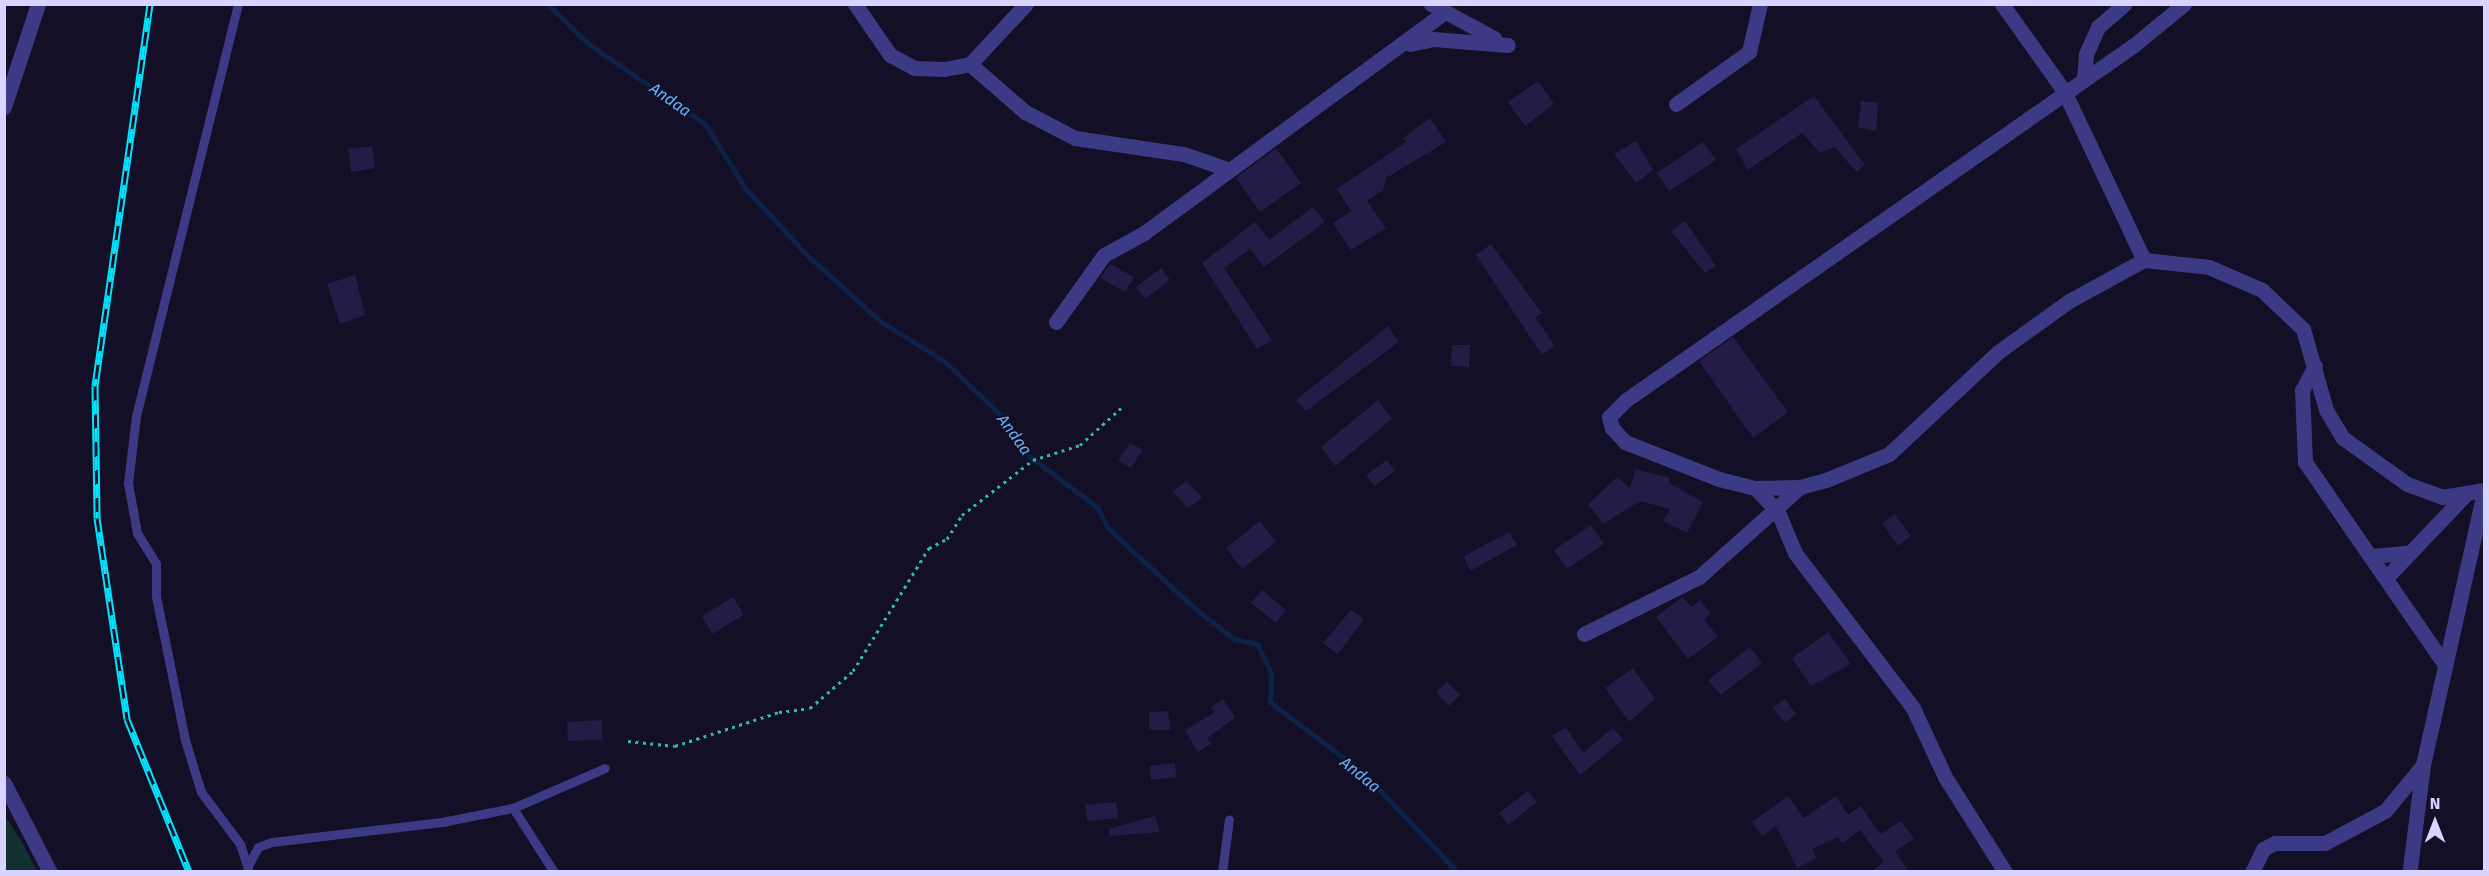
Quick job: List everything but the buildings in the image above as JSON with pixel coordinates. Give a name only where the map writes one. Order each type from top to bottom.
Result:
[{"type":"street","points":[[4,106],[38,4]]},
{"type":"street","points":[[855,4],[890,55],[914,68],[970,64],[1026,4]]},
{"type":"street","points":[[1676,104],[1749,52],[1760,4]]},
{"type":"street","points":[[2002,4],[2064,91],[2144,260]]},
{"type":"street","points":[[2084,78],[2086,54],[2098,27],[2124,4]]},
{"type":"street","points":[[2184,4],[2084,78],[1837,248],[1609,417],[1625,442],[1755,488],[1800,487],[1889,454],[1998,352],[2069,301],[2144,260],[2209,267],[2262,290],[2303,329],[2326,410],[2343,438],[2407,484],[2442,497],[2484,490],[2423,765],[2410,868]]},
{"type":"street","points":[[1056,322],[1104,255],[1144,233],[1227,169],[1406,45],[1437,9],[1508,45],[1433,39],[1406,45]]},
{"type":"street","points":[[970,64],[1024,112],[1075,138],[1185,154],[1227,169]]},
{"type":"street","points":[[2314,366],[2302,390],[2305,462],[2445,665]]},
{"type":"street","points":[[1584,634],[1699,577],[1778,512],[1800,487]]},
{"type":"street","points":[[1755,488],[1778,512],[1795,553],[1913,708],[1944,777],[2005,872]]},
{"type":"street","points":[[2386,578],[2467,493]]},
{"type":"street","points":[[2371,556],[2408,553]]},
{"type":"street","points":[[2252,872],[2263,849],[2275,843],[2325,843],[2385,811],[2423,765]]},
{"type":"street","points":[[4,783],[50,872]]},
{"type":"lane","points":[[238,4],[136,416],[128,483],[137,534],[156,564],[169,664],[201,792],[249,868]]},
{"type":"lane","points":[[249,868],[258,847],[272,842],[442,822],[513,808],[605,768]]},
{"type":"lane","points":[[513,808],[554,872]]},
{"type":"lane","points":[[1222,872],[1228,819]]},
{"type":"path","points":[[628,741],[675,747],[779,712],[810,708],[853,671],[929,548],[948,538],[962,515],[1033,460],[1080,445],[1122,406]]},
{"type":"green space","points":[[5,816],[22,842],[37,871],[5,871]]},
{"type":"waterway","name":"Andaa","points":[[547,4],[590,45],[705,124],[746,189],[807,255],[880,321],[944,361],[1006,420],[1025,453],[1097,507],[1107,527],[1193,607],[1234,639],[1257,644],[1271,673],[1270,702],[1366,775],[1457,872]]},
{"type":"railway","points":[[150,4],[95,386],[97,518],[127,719],[189,872]]}]
